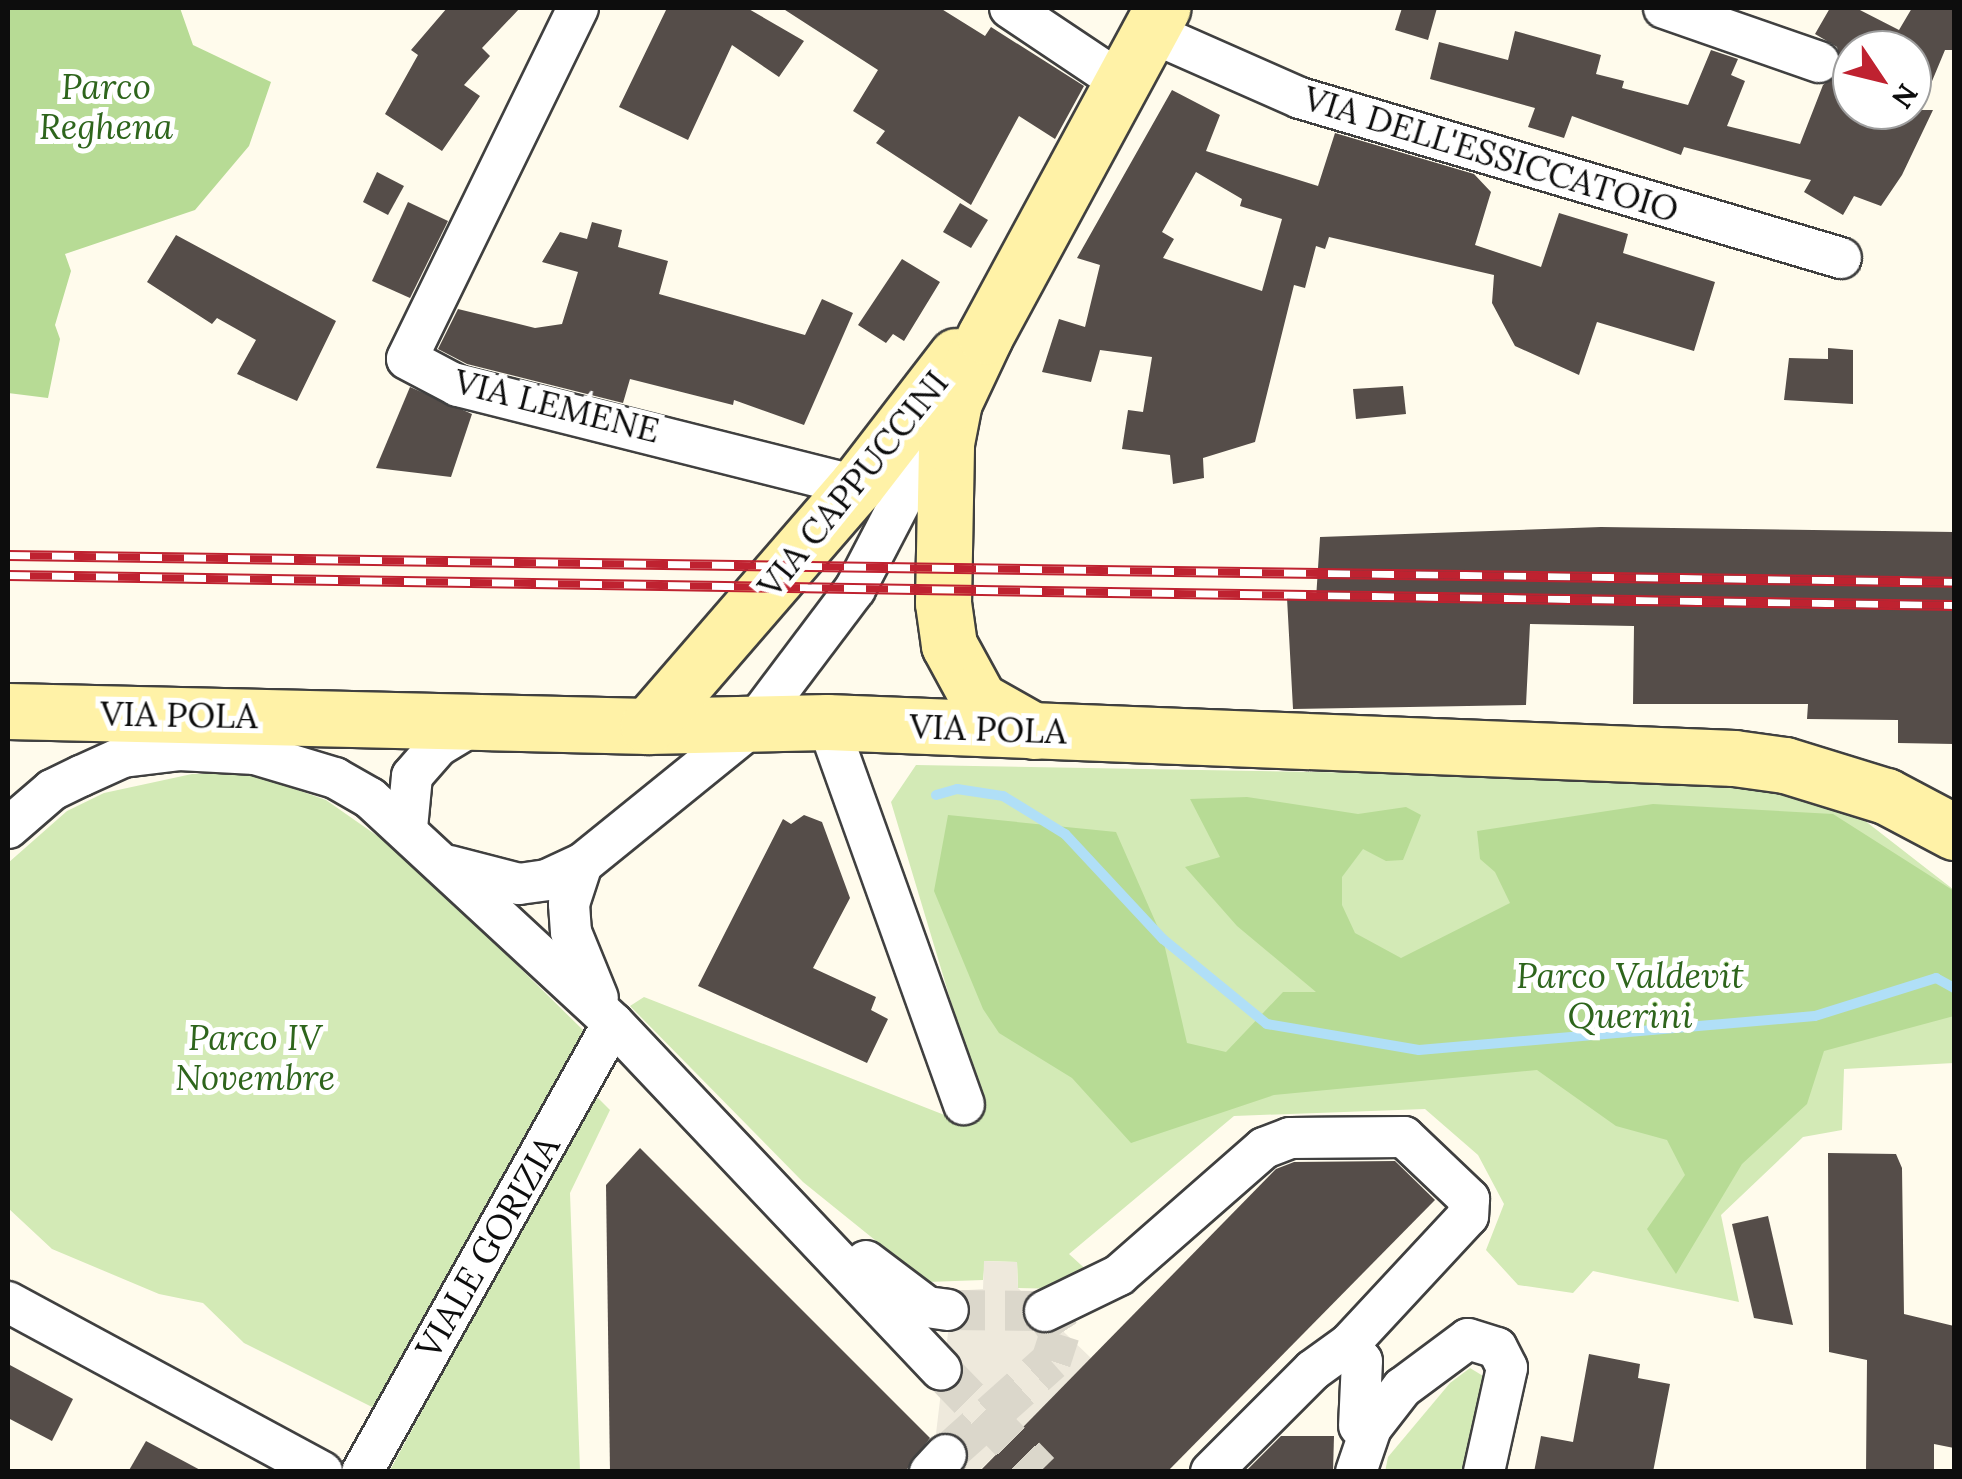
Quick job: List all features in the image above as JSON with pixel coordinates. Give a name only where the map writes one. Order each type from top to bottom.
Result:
[{"type":"main road","name":"VIA CAPPUCCINI","points":[[1034,732],[979,700],[949,645],[944,501],[954,402],[1041,228],[1155,19]]},
{"type":"main road","name":"VIA CAPPUCCINI","points":[[648,726],[932,392],[1041,228]]},
{"type":"main road","name":"VIA POLA","points":[[8,711],[648,726],[751,727],[827,722],[1734,758],[1785,765],[1886,796],[1954,832]]},
{"type":"street","name":"VIA LEMENE","points":[[578,8],[407,360],[458,386],[856,486]]},
{"type":"street","points":[[1010,8],[1119,81]]},
{"type":"street","points":[[1664,8],[1819,62]]},
{"type":"street","name":"VIA DELL'ESSICCATOIO","points":[[1155,19],[1300,98],[1841,258]]},
{"type":"street","name":"VIA CAPPUCCINI","points":[[582,864],[751,727],[856,589],[954,402]]},
{"type":"street","points":[[407,828],[412,776],[438,746],[478,722]]},
{"type":"street","points":[[827,722],[964,1104]]},
{"type":"street","points":[[8,828],[52,790],[124,757],[179,750],[255,754],[335,778],[407,828],[613,1023],[941,1364]]},
{"type":"street","points":[[442,863],[477,878],[519,884],[582,864]]},
{"type":"street","points":[[582,864],[570,904],[570,932],[582,970],[613,1023]]},
{"type":"street","name":"VIALE GORIZIA","points":[[362,1472],[613,1023]]},
{"type":"street","points":[[1045,1311],[1119,1275],[1264,1148],[1290,1138],[1404,1137],[1469,1199],[1468,1216],[1349,1344],[1313,1370],[1212,1472]]},
{"type":"street","points":[[784,1197],[927,1306],[948,1310]]},
{"type":"street","points":[[8,1302],[322,1472]]},
{"type":"street","points":[[1356,1472],[1370,1428],[1402,1388],[1468,1339],[1497,1348],[1507,1368],[1484,1472]]},
{"type":"street","points":[[1349,1344],[1362,1361],[1359,1426]]},
{"type":"green space","name":"Parco Reghena","points":[[8,8],[180,8],[193,45],[271,82],[249,146],[195,210],[65,254],[71,271],[55,325],[60,339],[48,398],[8,393]]},
{"type":"green space","name":"Parco Valdevit Querini","points":[[916,765],[1776,780],[1855,813],[1954,890],[1954,1063],[1844,1069],[1842,1130],[1803,1137],[1721,1215],[1739,1302],[1593,1271],[1573,1293],[1518,1285],[1486,1250],[1504,1204],[1478,1155],[1425,1109],[1234,1116],[1069,1254],[1092,1275],[1063,1289],[1018,1288],[1017,1262],[985,1261],[983,1280],[927,1282],[803,1182],[630,1006],[644,997],[947,1116],[982,1105],[891,802]]},
{"type":"green space","name":"Parco IV Novembre","points":[[192,774],[252,774],[326,800],[406,856],[585,1032],[376,1409],[244,1343],[203,1303],[159,1294],[52,1249],[8,1208],[8,863],[67,811],[104,793]]},
{"type":"green space","points":[[1247,797],[1358,814],[1406,807],[1421,815],[1403,860],[1386,861],[1363,849],[1342,877],[1342,905],[1355,933],[1401,958],[1510,903],[1495,872],[1480,859],[1477,831],[1653,804],[1833,814],[1954,891],[1954,1016],[1824,1051],[1807,1104],[1742,1164],[1676,1274],[1647,1229],[1685,1175],[1667,1140],[1616,1126],[1537,1070],[1274,1095],[1131,1143],[1072,1078],[999,1033],[983,1009],[934,891],[948,815],[1116,832],[1163,939],[1187,1043],[1226,1052],[1283,992],[1316,992],[1237,926],[1185,867],[1220,857],[1190,799]]},
{"type":"green space","points":[[594,1094],[610,1110],[570,1193],[580,1471],[389,1472]]},
{"type":"green space","points":[[1470,1368],[1488,1379],[1466,1471],[1385,1472],[1388,1457],[1450,1383]]},
{"type":"shaded area","points":[[984,1261],[1017,1262],[1018,1288],[1091,1358],[979,1471],[966,1471],[935,1442],[953,1291],[983,1289]]},
{"type":"building","points":[[447,8],[520,8],[482,48],[490,56],[464,85],[480,96],[442,151],[385,114],[418,55],[411,50]]},
{"type":"building","points":[[667,8],[747,8],[804,41],[779,77],[732,45],[688,140],[619,107]]},
{"type":"building","points":[[782,8],[940,8],[985,36],[991,27],[1084,86],[1055,139],[1019,116],[971,205],[876,143],[885,131],[853,111],[878,70]]},
{"type":"building","points":[[1402,8],[1437,8],[1428,40],[1395,30]]},
{"type":"building","points":[[1830,8],[1856,8],[1899,30],[1832,30],[1832,44],[1815,34]]},
{"type":"building","points":[[1912,8],[1954,8],[1954,50],[1945,50],[1932,81],[1932,30],[1899,30]]},
{"type":"building","points":[[1515,31],[1601,55],[1596,74],[1624,81],[1622,88],[1688,105],[1711,50],[1738,59],[1731,75],[1745,81],[1727,126],[1800,144],[1823,85],[1832,77],[1832,130],[1923,130],[1902,175],[1881,206],[1854,196],[1843,215],[1804,192],[1811,180],[1684,147],[1681,155],[1572,116],[1564,138],[1528,127],[1535,108],[1430,79],[1439,42],[1508,60]]},
{"type":"building","points":[[1172,90],[1220,115],[1206,151],[1318,186],[1335,133],[1474,174],[1491,192],[1475,245],[1541,267],[1559,213],[1628,234],[1623,253],[1715,282],[1694,351],[1597,322],[1579,375],[1515,346],[1492,303],[1494,275],[1329,237],[1325,249],[1316,246],[1305,288],[1294,285],[1255,442],[1203,458],[1204,478],[1173,484],[1170,455],[1122,449],[1128,410],[1143,412],[1152,357],[1100,350],[1091,382],[1042,372],[1059,319],[1085,327],[1100,265],[1077,258]],"holes":[[[1196,172],[1242,199],[1240,206],[1282,219],[1262,291],[1163,258],[1174,239],[1162,232]]]},
{"type":"building","points":[[377,172],[404,186],[388,215],[363,202]]},
{"type":"building","points":[[408,202],[448,221],[410,298],[372,281]]},
{"type":"building","points":[[960,203],[988,220],[971,248],[943,232]]},
{"type":"building","points":[[592,222],[622,230],[618,247],[668,261],[659,294],[805,335],[822,299],[853,313],[804,425],[734,400],[733,405],[630,379],[623,403],[467,364],[438,349],[458,309],[535,328],[562,324],[578,272],[542,262],[560,232],[587,239]]},
{"type":"building","points":[[176,235],[336,321],[297,401],[237,374],[256,340],[217,318],[212,324],[147,282]]},
{"type":"building","points":[[902,259],[940,282],[904,341],[893,334],[886,343],[858,325]]},
{"type":"building","points":[[1828,348],[1853,350],[1853,404],[1784,400],[1789,358],[1828,359]]},
{"type":"building","points":[[1403,386],[1406,414],[1356,419],[1353,389]]},
{"type":"building","points":[[410,387],[472,414],[451,477],[376,468]]},
{"type":"building","points":[[1601,527],[1954,532],[1954,744],[1898,743],[1898,720],[1807,719],[1808,704],[1633,704],[1634,626],[1530,624],[1526,705],[1293,709],[1287,598],[1316,599],[1320,537]]},
{"type":"building","points":[[804,815],[822,822],[850,898],[813,968],[876,997],[871,1010],[888,1019],[867,1063],[698,986],[783,819],[791,824]]},
{"type":"building","points":[[640,1148],[930,1438],[905,1472],[610,1472],[606,1185]]},
{"type":"building","points":[[1828,1153],[1896,1154],[1902,1168],[1904,1314],[1954,1326],[1954,1448],[1934,1444],[1934,1472],[1866,1472],[1867,1360],[1829,1352]]},
{"type":"building","points":[[1395,1161],[1435,1200],[1167,1472],[979,1472],[1276,1169],[1294,1162]]},
{"type":"building","points":[[1768,1216],[1793,1325],[1754,1318],[1732,1224]]},
{"type":"building","points":[[1589,1354],[1640,1364],[1638,1378],[1670,1384],[1653,1472],[1534,1472],[1541,1436],[1573,1442]]},
{"type":"building","points":[[8,1364],[73,1399],[52,1441],[8,1418]]},
{"type":"building","points":[[1281,1436],[1334,1436],[1333,1472],[1245,1472]]},
{"type":"building","points":[[146,1441],[204,1472],[128,1472]]},
{"type":"waterway","points":[[936,795],[957,789],[1003,796],[1065,834],[1163,939],[1267,1024],[1419,1050],[1815,1016],[1936,978],[1954,988]]},
{"type":"tunnel","points":[[946,1455],[1051,1361],[1060,1334],[1045,1311],[948,1310]]},
{"type":"tunnel","points":[[941,1370],[1040,1472]]},
{"type":"railway","points":[[8,555],[1954,582]]},
{"type":"railway","points":[[8,575],[1954,605]]}]
